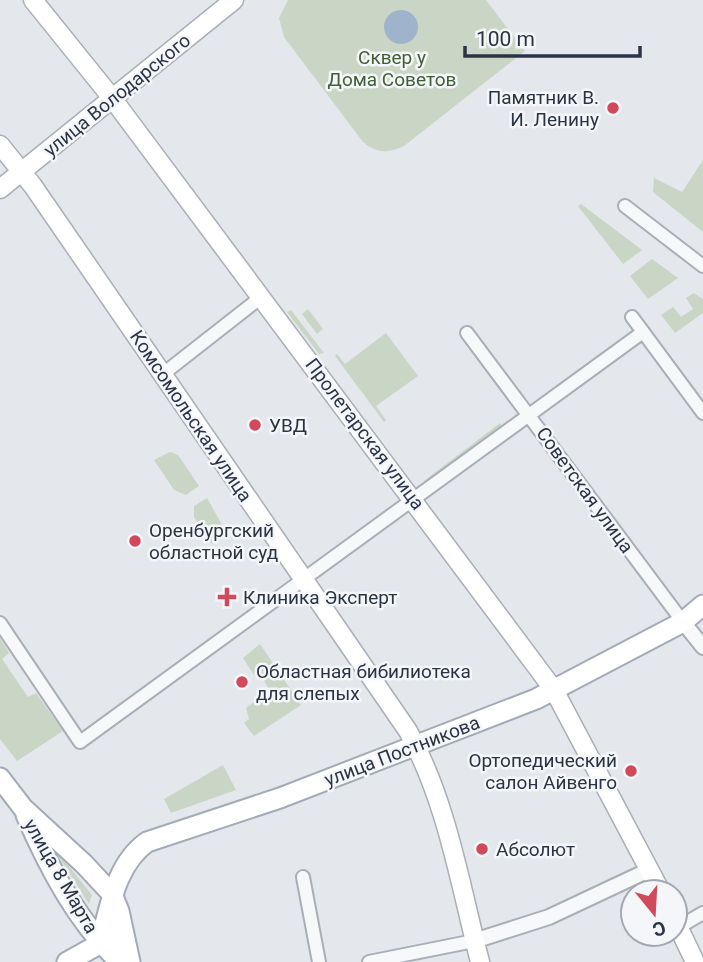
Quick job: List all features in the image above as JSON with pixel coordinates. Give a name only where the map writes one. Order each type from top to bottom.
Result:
[{"type":"main road","name":"Пролетарская улица","points":[[33,0],[112,99],[554,690],[653,878]]},
{"type":"main road","name":"улица Володарского","points":[[0,189],[234,0]]},
{"type":"main road","name":"Комсомольская улица","points":[[0,145],[163,374],[415,744],[443,814],[480,962]]},
{"type":"main road","name":"улица Постникова","points":[[100,943],[112,894],[137,849],[147,842],[280,798],[554,690],[683,622],[703,605]]},
{"type":"main road","name":"улица 8 Марта","points":[[0,778],[23,808],[84,864],[112,894]]},
{"type":"main road","name":"улица 8 Марта","points":[[23,808],[38,844],[65,891],[100,943],[120,962]]},
{"type":"main road","points":[[112,894],[125,933],[130,962]]},
{"type":"main road","points":[[67,962],[100,943],[125,933]]},
{"type":"street","points":[[625,206],[703,266]]},
{"type":"street","points":[[163,374],[260,298]]},
{"type":"street","points":[[632,317],[703,413]]},
{"type":"street","points":[[0,623],[80,742],[643,332]]},
{"type":"street","name":"Советская улица","points":[[467,333],[703,647]]},
{"type":"street","points":[[369,962],[474,941],[549,917],[649,870]]},
{"type":"street","points":[[303,877],[318,962]]},
{"type":"green space","name":"Сквер у Дома Советов","points":[[288,0],[486,0],[525,51],[404,146],[388,151],[378,150],[363,142],[284,37],[279,18]]},
{"type":"green space","points":[[703,160],[703,232],[653,192],[654,178],[682,192]]},
{"type":"green space","points":[[581,204],[642,250],[623,264],[578,206]]},
{"type":"green space","points":[[652,259],[678,278],[648,299],[630,276]]},
{"type":"green space","points":[[694,293],[703,299],[703,313],[675,333],[661,315],[673,307],[681,317],[693,309],[686,298]]},
{"type":"green space","points":[[308,309],[323,329],[317,334],[302,314]]},
{"type":"green space","points":[[291,310],[324,353],[319,354],[287,312]]},
{"type":"green space","points":[[386,333],[418,376],[376,406],[386,420],[384,422],[335,356],[337,354],[345,364]]},
{"type":"green space","points":[[500,423],[504,429],[428,486],[424,481]]},
{"type":"green space","points":[[170,452],[178,455],[199,486],[186,495],[174,490],[154,460]]},
{"type":"green space","points":[[207,498],[226,532],[212,544],[194,517],[194,506]]},
{"type":"green space","points":[[0,638],[9,653],[2,659],[28,697],[36,693],[63,731],[17,761],[0,739]]},
{"type":"green space","points":[[260,644],[301,705],[254,736],[244,723],[249,719],[246,708],[270,690],[259,673],[254,675],[243,658]]},
{"type":"green space","points":[[223,765],[236,790],[171,813],[164,799]]},
{"type":"green space","points":[[50,843],[92,895],[89,904]]},
{"type":"water","points":[[401,10],[413,15],[418,27],[413,39],[401,44],[389,39],[384,27],[389,15]]},
{"type":"place","name":"Памятник В. И. Ленину","points":[[613,108]]},
{"type":"place","name":"УВД","points":[[255,425]]},
{"type":"place","name":"Оренбургский областной суд","points":[[135,541]]},
{"type":"place","name":"Клиника Эксперт","points":[[227,597]]},
{"type":"place","name":"Областная бибилиотека для слепых","points":[[242,682]]},
{"type":"place","name":"Ортопедический салон Айвенго","points":[[631,771]]},
{"type":"place","name":"Абсолют","points":[[482,849]]}]
